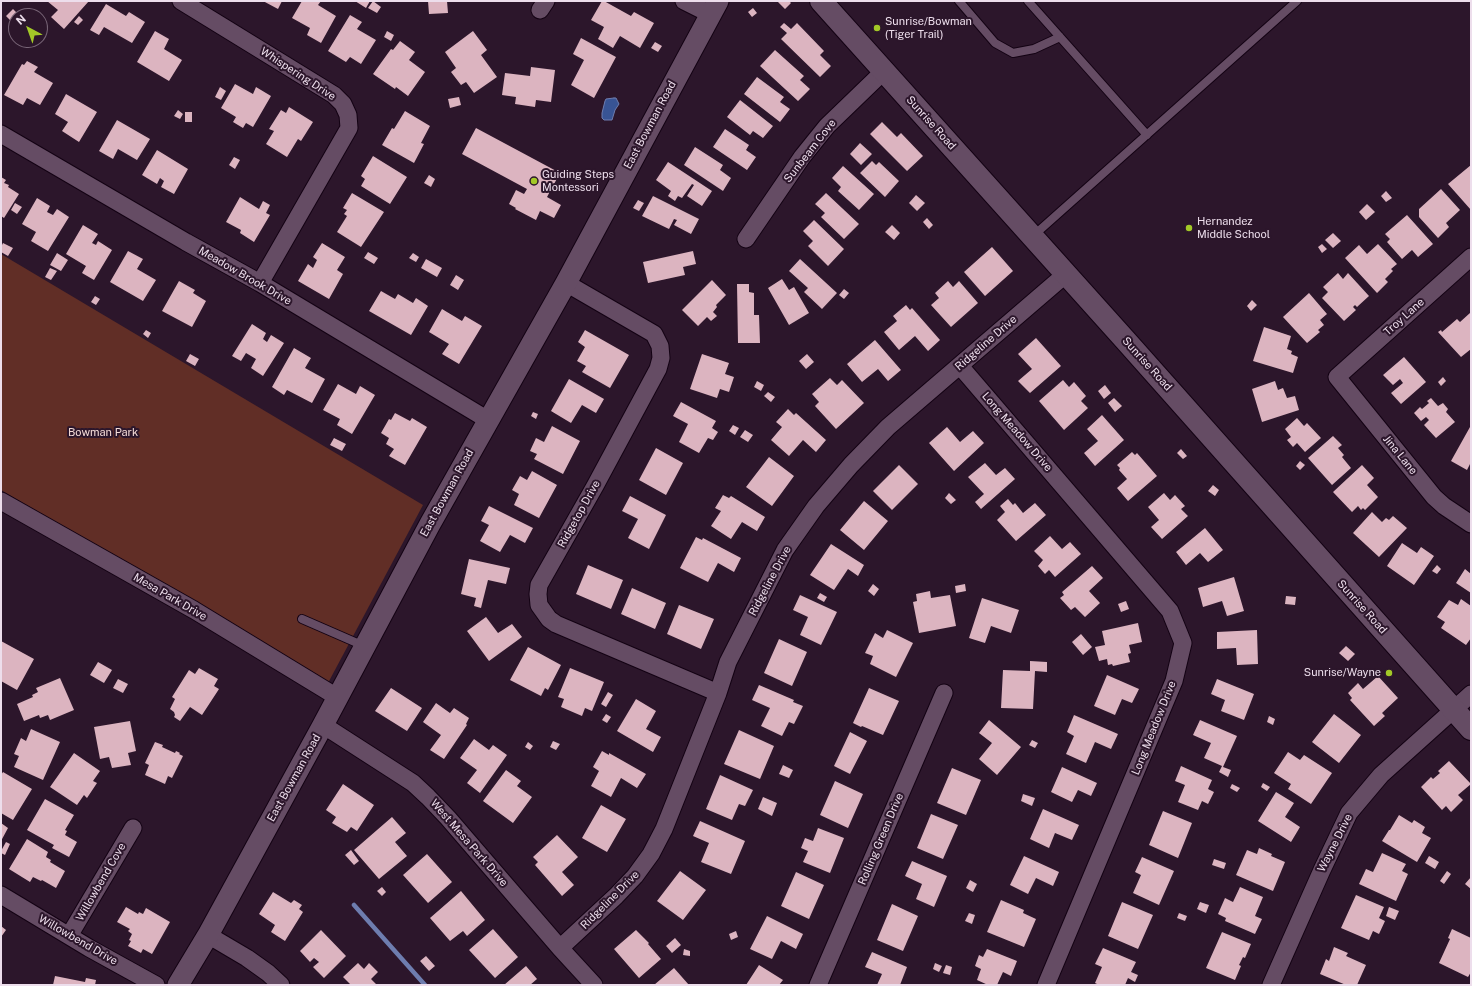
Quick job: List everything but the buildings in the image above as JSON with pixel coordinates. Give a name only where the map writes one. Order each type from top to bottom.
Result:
[{"type":"main road","name":"Sunrise Road","points":[[821,1],[1033,236],[1471,729]]},
{"type":"street","name":"Whispering Drive","points":[[181,1],[334,95],[343,104],[348,115],[349,128],[260,283]]},
{"type":"street","points":[[684,1],[714,8]]},
{"type":"street","name":"East Bowman Road","points":[[178,985],[208,934],[323,725],[430,524],[566,283],[714,8]]},
{"type":"street","name":"Sunbeam Cove","points":[[746,239],[802,157],[827,126],[884,71]]},
{"type":"street","name":"Meadow Brook Drive","points":[[1,134],[179,238],[260,283],[488,420]]},
{"type":"street","name":"Troy Lane","points":[[1337,377],[1471,257]]},
{"type":"street","name":"Ridgeline Drive","points":[[560,948],[616,896],[635,876],[651,854],[664,829],[718,693],[728,662],[785,550],[816,506],[851,465],[888,427],[1066,274]]},
{"type":"street","name":"Ridgetop Drive","points":[[566,283],[654,334],[660,346],[661,358],[658,369],[596,486],[539,585],[539,605],[549,620],[556,624],[718,693]]},
{"type":"street","name":"Long Meadow Drive","points":[[960,366],[1170,611],[1183,643],[1174,682],[1046,985]]},
{"type":"street","name":"Jina Lane","points":[[1337,377],[1434,497],[1444,506],[1471,524]]},
{"type":"street","name":"Mesa Park Drive","points":[[1,501],[194,610],[337,697]]},
{"type":"street","name":"Rolling Green Drive","points":[[818,985],[944,693]]},
{"type":"street","name":"Wayne Drive","points":[[1271,985],[1349,813],[1381,775],[1471,694]]},
{"type":"street","name":"West Mesa Park Drive","points":[[323,725],[413,783],[428,797],[594,985]]},
{"type":"street","name":"Willowbend Cove","points":[[69,936],[133,828]]},
{"type":"street","name":"Willowbend Drive","points":[[1,895],[69,936],[156,985]]},
{"type":"street","points":[[208,934],[247,958],[282,985]]},
{"type":"lane","points":[[959,1],[995,43],[1013,53],[1034,49],[1060,37]]},
{"type":"lane","points":[[1028,1],[1147,135]]},
{"type":"lane","points":[[1033,236],[1297,1]]},
{"type":"lane","points":[[302,619],[364,646]]},
{"type":"green space","name":"Bowman Park","points":[[1,254],[423,505],[328,683],[1,490]]},
{"type":"water","points":[[616,98],[619,104],[615,110],[612,120],[604,120],[602,118],[602,113],[606,99]]},
{"type":"waterway","points":[[354,905],[425,985]]},
{"type":"place","name":"Sunrise/Bowman (Tiger Trail)","points":[[877,28]]},
{"type":"place","name":"Guiding Steps Montessori","points":[[534,181]]},
{"type":"place","name":"Hernandez Middle School","points":[[1189,228]]},
{"type":"place","name":"Sunrise/Wayne","points":[[1389,673]]}]
